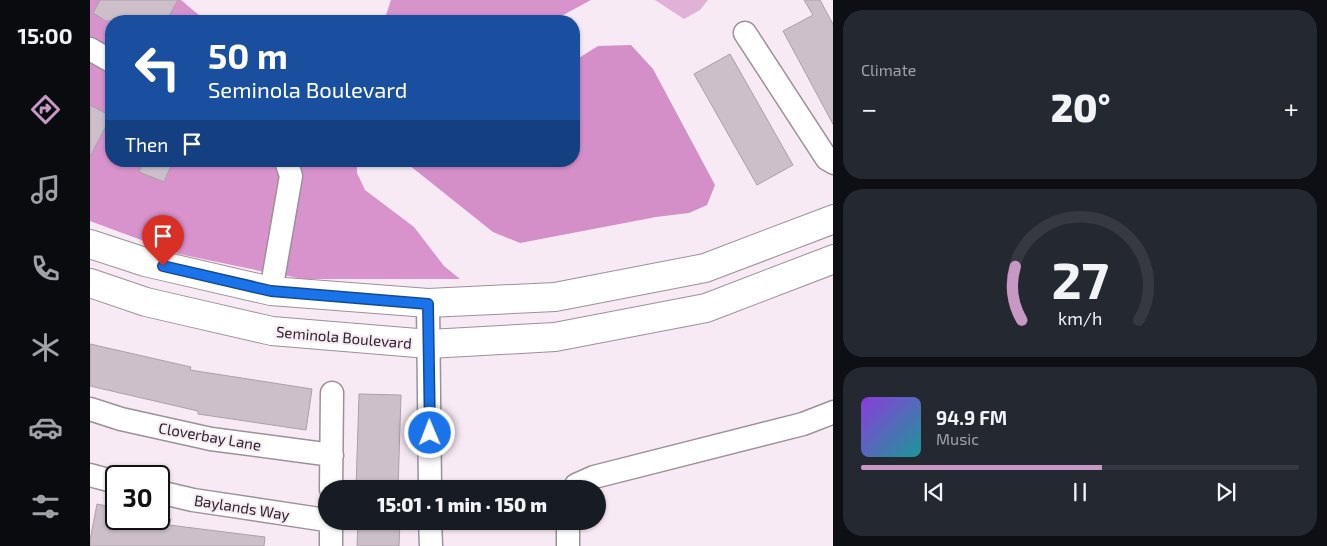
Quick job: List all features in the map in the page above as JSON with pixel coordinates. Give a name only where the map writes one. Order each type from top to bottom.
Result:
[{"type":"main road","points":[[90,244],[145,262],[271,291],[428,304],[555,297],[705,268],[833,219]]},
{"type":"main road","name":"Seminola Boulevard","points":[[90,283],[146,302],[272,331],[429,344],[555,337],[706,308],[833,259]]},
{"type":"street","points":[[745,33],[827,159],[833,163]]},
{"type":"street","points":[[90,49],[105,58]]},
{"type":"street","points":[[271,291],[291,176],[288,167]]},
{"type":"street","points":[[428,304],[430,480]]},
{"type":"street","points":[[332,393],[332,480]]},
{"type":"street","name":"Cloverbay Lane","points":[[90,409],[121,419],[211,439],[332,455]]},
{"type":"street","points":[[589,480],[803,424],[833,412]]},
{"type":"street","points":[[90,475],[105,479]]},
{"type":"street","name":"Baylands Way","points":[[170,495],[193,500],[318,519]]},
{"type":"street","points":[[331,530],[331,546]]},
{"type":"street","points":[[430,530],[430,546]]},
{"type":"street","points":[[568,530],[568,546]]},
{"type":"shaded area","points":[[90,0],[181,0],[199,15],[105,15],[105,46],[90,37]]},
{"type":"shaded area","points":[[391,0],[591,0],[563,15],[386,15]]},
{"type":"shaded area","points":[[655,0],[708,0],[700,10],[684,19]]},
{"type":"shaded area","points":[[631,45],[653,69],[715,185],[707,205],[689,213],[656,217],[520,243],[493,232],[412,167],[580,167],[580,57],[598,46]]},
{"type":"shaded area","points":[[90,61],[105,70],[105,167],[278,167],[282,177],[265,272],[179,254],[90,221]]},
{"type":"shaded area","points":[[295,167],[357,167],[357,173],[365,190],[414,227],[444,266],[460,279],[303,279],[283,275]]},
{"type":"building","points":[[100,0],[178,0],[169,15],[105,15],[105,20],[93,13]]},
{"type":"building","points":[[804,0],[820,0],[833,24],[833,124],[783,31],[813,15]]},
{"type":"building","points":[[730,54],[793,165],[757,185],[694,74]]},
{"type":"building","points":[[90,105],[105,113],[105,128],[90,157]]},
{"type":"building","points":[[141,167],[170,167],[164,182],[139,172]]},
{"type":"building","points":[[90,344],[191,367],[190,370],[312,389],[306,430],[198,414],[198,411],[90,386]]},
{"type":"building","points":[[359,394],[401,395],[398,480],[356,480]]},
{"type":"building","points":[[97,504],[105,506],[105,530],[170,530],[170,525],[265,537],[264,546],[90,546]]},
{"type":"building","points":[[358,530],[400,530],[399,546],[357,546]]},
{"type":"route","points":[[163,266],[271,291],[428,304],[430,433]]}]
